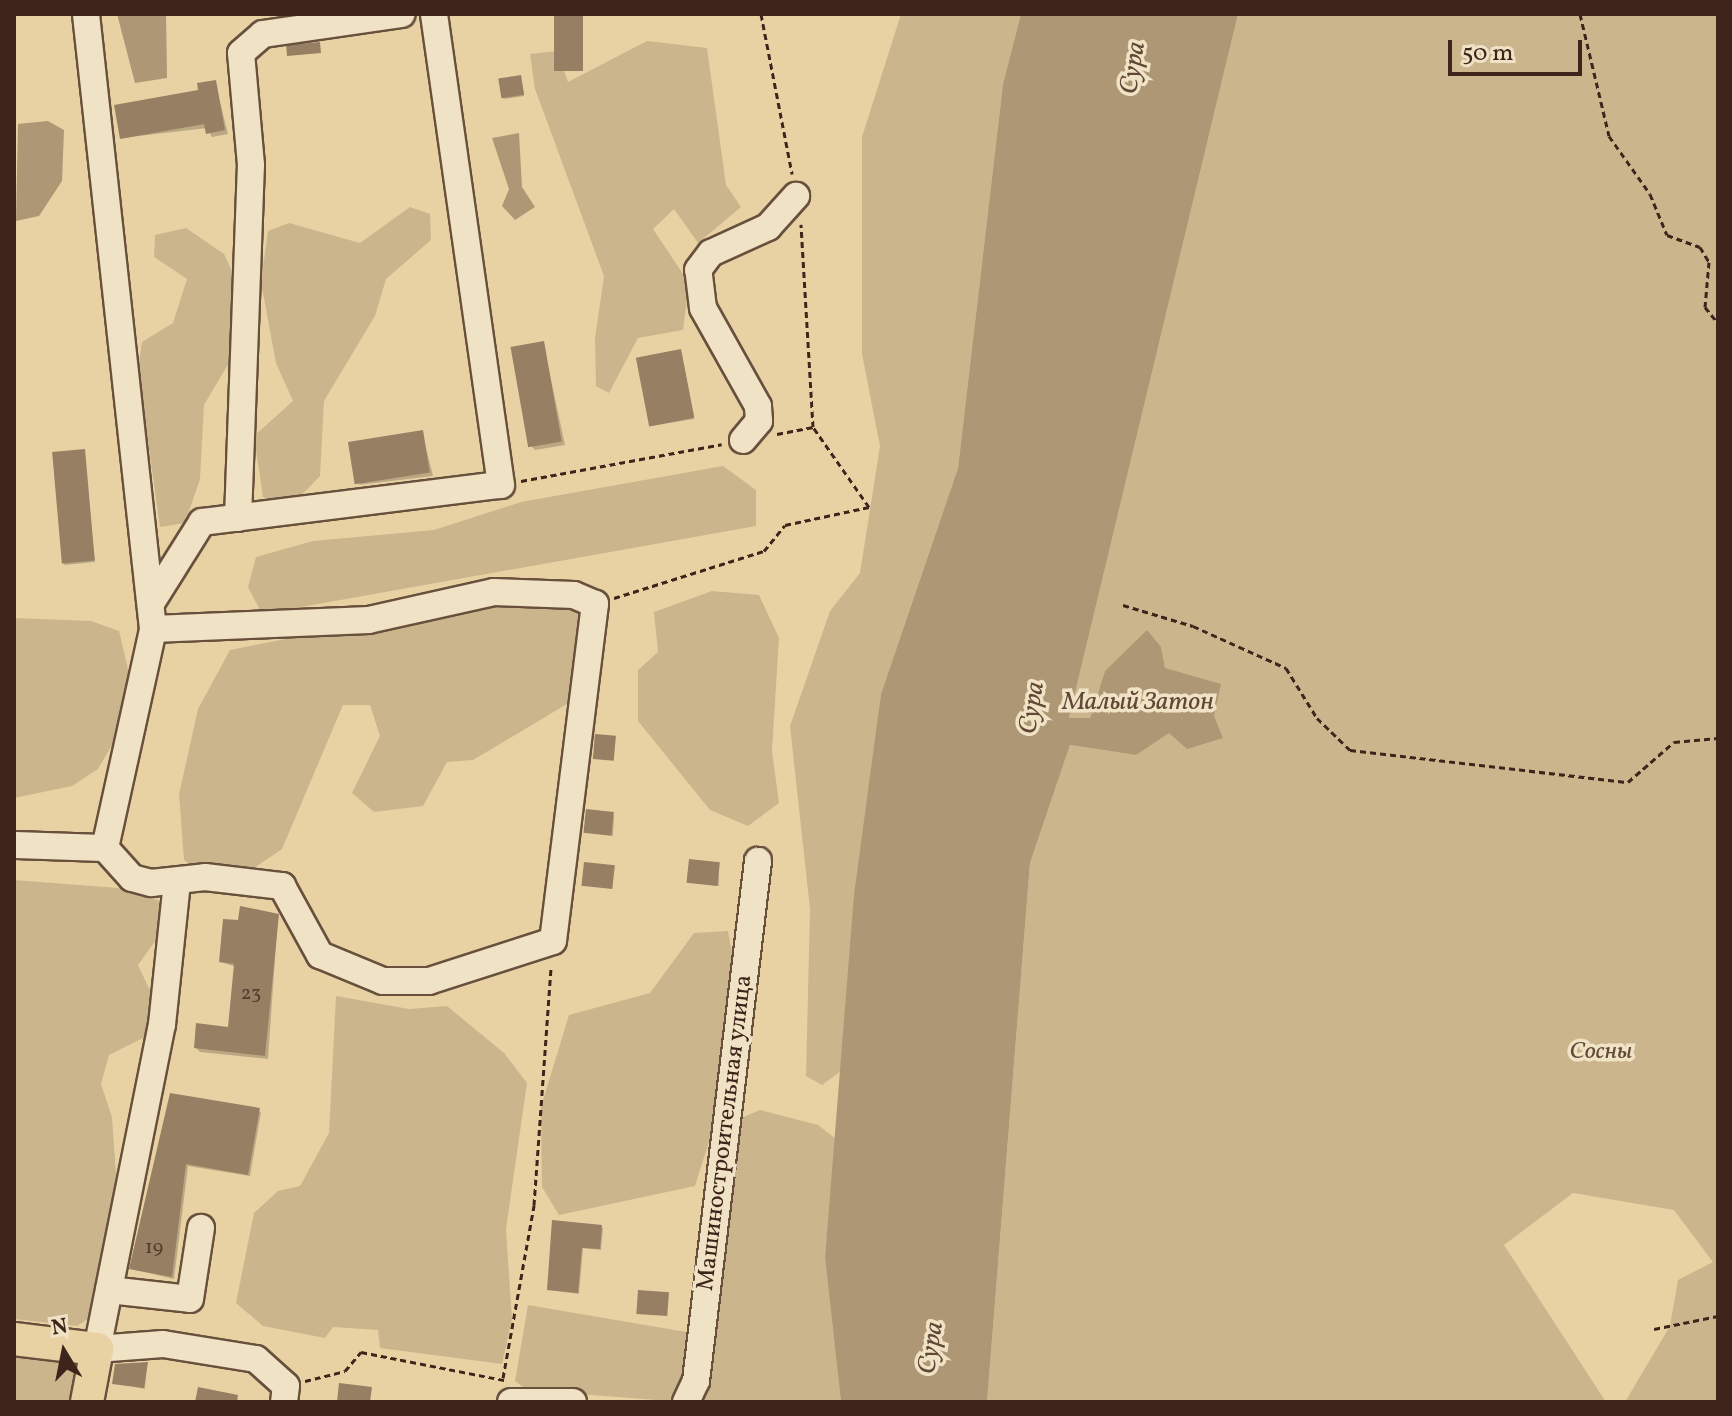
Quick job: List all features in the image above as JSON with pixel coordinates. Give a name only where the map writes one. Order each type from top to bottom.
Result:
[{"type":"main road","points":[[14,1339],[97,1349],[87,1402]]},
{"type":"street","points":[[86,14],[153,600],[153,629],[105,848]]},
{"type":"street","points":[[238,518],[251,165],[241,53],[263,34],[402,14]]},
{"type":"street","points":[[153,600],[202,522],[501,485],[434,14]]},
{"type":"street","points":[[743,440],[759,421],[758,406],[703,308],[698,270],[711,253],[768,227],[796,196]]},
{"type":"street","points":[[14,845],[105,848],[132,878],[177,882],[205,877],[282,886],[320,955],[383,981],[429,981],[553,941],[595,604],[574,595],[494,592],[369,620],[153,629]]},
{"type":"street","name":"Машиностроительная улица","points":[[686,1402],[696,1381],[758,861]]},
{"type":"street","points":[[177,882],[162,1024],[97,1349],[163,1344],[256,1359],[285,1394]]},
{"type":"street","points":[[109,1290],[190,1299],[201,1228]]},
{"type":"street","points":[[509,1392],[573,1402]]},
{"type":"path","points":[[1580,14],[1609,136],[1650,194],[1667,235],[1700,247],[1709,262],[1705,307],[1718,323]]},
{"type":"path","points":[[595,604],[764,551],[785,525],[869,507],[813,427]]},
{"type":"path","points":[[1123,605],[1193,626],[1286,668],[1317,718],[1350,750],[1628,782],[1674,742],[1718,738]]},
{"type":"path","points":[[285,1394],[345,1371],[361,1352],[509,1392],[534,1205],[553,941]]},
{"type":"path","points":[[1654,1329],[1718,1316]]},
{"type":"green space","points":[[901,14],[1021,14],[1003,84],[958,468],[881,694],[841,1071],[822,1085],[806,1076],[810,909],[790,726],[830,611],[860,573],[880,446],[862,354],[862,137]]},
{"type":"green space","name":"Сосны","points":[[1238,14],[1718,14],[1718,1402],[1625,1402],[1670,1326],[1678,1280],[1713,1262],[1674,1210],[1573,1193],[1504,1245],[1606,1402],[987,1402],[1030,863],[1070,745],[1136,755],[1165,668],[1161,647],[1105,671],[1090,718],[1069,718]]},
{"type":"green space","points":[[647,41],[707,48],[726,185],[741,207],[698,243],[674,209],[653,229],[689,283],[683,330],[638,338],[609,393],[596,386],[595,338],[604,276],[535,89],[530,54],[557,51],[568,82]]},
{"type":"green space","points":[[410,207],[430,214],[431,240],[386,279],[375,316],[324,401],[320,476],[291,506],[263,497],[254,436],[293,401],[276,363],[261,282],[268,231],[289,223],[360,243]]},
{"type":"green space","points":[[186,228],[224,254],[238,284],[233,356],[204,405],[200,479],[185,523],[160,527],[138,369],[142,342],[173,323],[187,279],[154,257],[155,235]]},
{"type":"green space","points":[[723,466],[756,490],[756,526],[262,614],[248,587],[256,557],[313,541],[434,530],[521,502]]},
{"type":"green space","points":[[712,591],[759,595],[779,638],[772,751],[779,803],[748,826],[710,810],[638,721],[638,670],[658,652],[654,612]]},
{"type":"green space","points":[[575,606],[587,632],[567,704],[473,760],[447,762],[423,806],[374,812],[352,793],[380,736],[370,705],[343,705],[282,849],[226,887],[184,860],[179,794],[198,709],[230,650],[446,607]]},
{"type":"green space","points":[[14,618],[91,621],[119,631],[130,678],[123,726],[98,769],[72,786],[14,798]]},
{"type":"green space","points":[[14,880],[118,888],[158,900],[164,910],[166,926],[138,965],[153,997],[151,1034],[109,1055],[101,1084],[112,1117],[118,1202],[88,1319],[77,1326],[14,1319]]},
{"type":"green space","points":[[728,931],[736,974],[718,1113],[695,1186],[559,1215],[542,1187],[541,1107],[569,1015],[650,993],[694,933]]},
{"type":"green space","points":[[336,996],[409,1009],[447,1006],[504,1053],[527,1083],[506,1229],[512,1319],[502,1364],[380,1348],[378,1330],[333,1327],[325,1338],[263,1326],[236,1303],[254,1213],[278,1191],[300,1186],[329,1133]]},
{"type":"green space","points":[[760,1110],[818,1125],[836,1139],[825,1258],[841,1402],[694,1402],[717,1217],[741,1118]]},
{"type":"green space","points":[[528,1305],[692,1333],[682,1402],[527,1390],[515,1381]]},
{"type":"green space","points":[[14,1347],[72,1355],[85,1388],[82,1402],[14,1402]]},
{"type":"water","points":[[117,14],[166,14],[167,78],[135,83]]},
{"type":"water","points":[[1021,14],[1238,14],[1069,718],[1090,718],[1105,671],[1147,630],[1161,647],[1165,668],[1221,684],[1214,716],[1223,738],[1187,749],[1169,733],[1136,755],[1070,745],[1030,863],[987,1402],[841,1402],[825,1258],[854,895],[881,694],[958,468],[1003,84]]},
{"type":"water","points":[[48,121],[64,130],[62,181],[39,216],[16,221],[18,124]]},
{"type":"water","points":[[519,133],[522,187],[535,207],[515,220],[502,206],[509,189],[492,138]]},
{"type":"building","points":[[554,14],[583,14],[583,71],[554,71]]},
{"type":"building","points":[[320,42],[321,53],[287,56],[286,45]]},
{"type":"building","points":[[521,75],[524,95],[501,98],[498,79]]},
{"type":"building","points":[[216,80],[225,130],[206,134],[204,124],[120,139],[114,105],[198,90],[197,83]]},
{"type":"building","points":[[544,341],[562,441],[528,447],[511,347]]},
{"type":"building","points":[[681,349],[694,418],[649,426],[636,358]]},
{"type":"building","points":[[423,430],[430,472],[355,484],[348,442]]},
{"type":"building","points":[[85,449],[95,561],[62,563],[52,452]]},
{"type":"building","points":[[595,734],[616,736],[614,761],[593,759]]},
{"type":"building","points":[[586,809],[614,812],[611,836],[583,833]]},
{"type":"building","points":[[689,859],[720,862],[717,886],[686,883]]},
{"type":"building","points":[[584,862],[615,865],[612,889],[581,886]]},
{"type":"building","points":[[240,906],[279,914],[265,1056],[194,1048],[196,1023],[228,1027],[234,964],[219,962],[223,919],[238,920]]},
{"type":"building","points":[[170,1093],[260,1108],[248,1175],[186,1164],[172,1277],[129,1269]]},
{"type":"building","points":[[552,1220],[602,1225],[600,1249],[582,1248],[578,1293],[547,1290]]},
{"type":"building","points":[[638,1290],[669,1292],[667,1316],[636,1314]]},
{"type":"building","points":[[148,1362],[144,1388],[112,1384],[115,1364]]},
{"type":"building","points":[[339,1383],[372,1387],[370,1402],[337,1402]]},
{"type":"building","points":[[198,1387],[238,1395],[237,1402],[195,1402]]},
{"type":"water label","name":"Сура","points":[[1134,68]]},
{"type":"water label","name":"Малый Затон","points":[[1138,703]]},
{"type":"water label","name":"Сура","points":[[1033,708]]},
{"type":"water label","name":"Сура","points":[[932,1348]]}]
